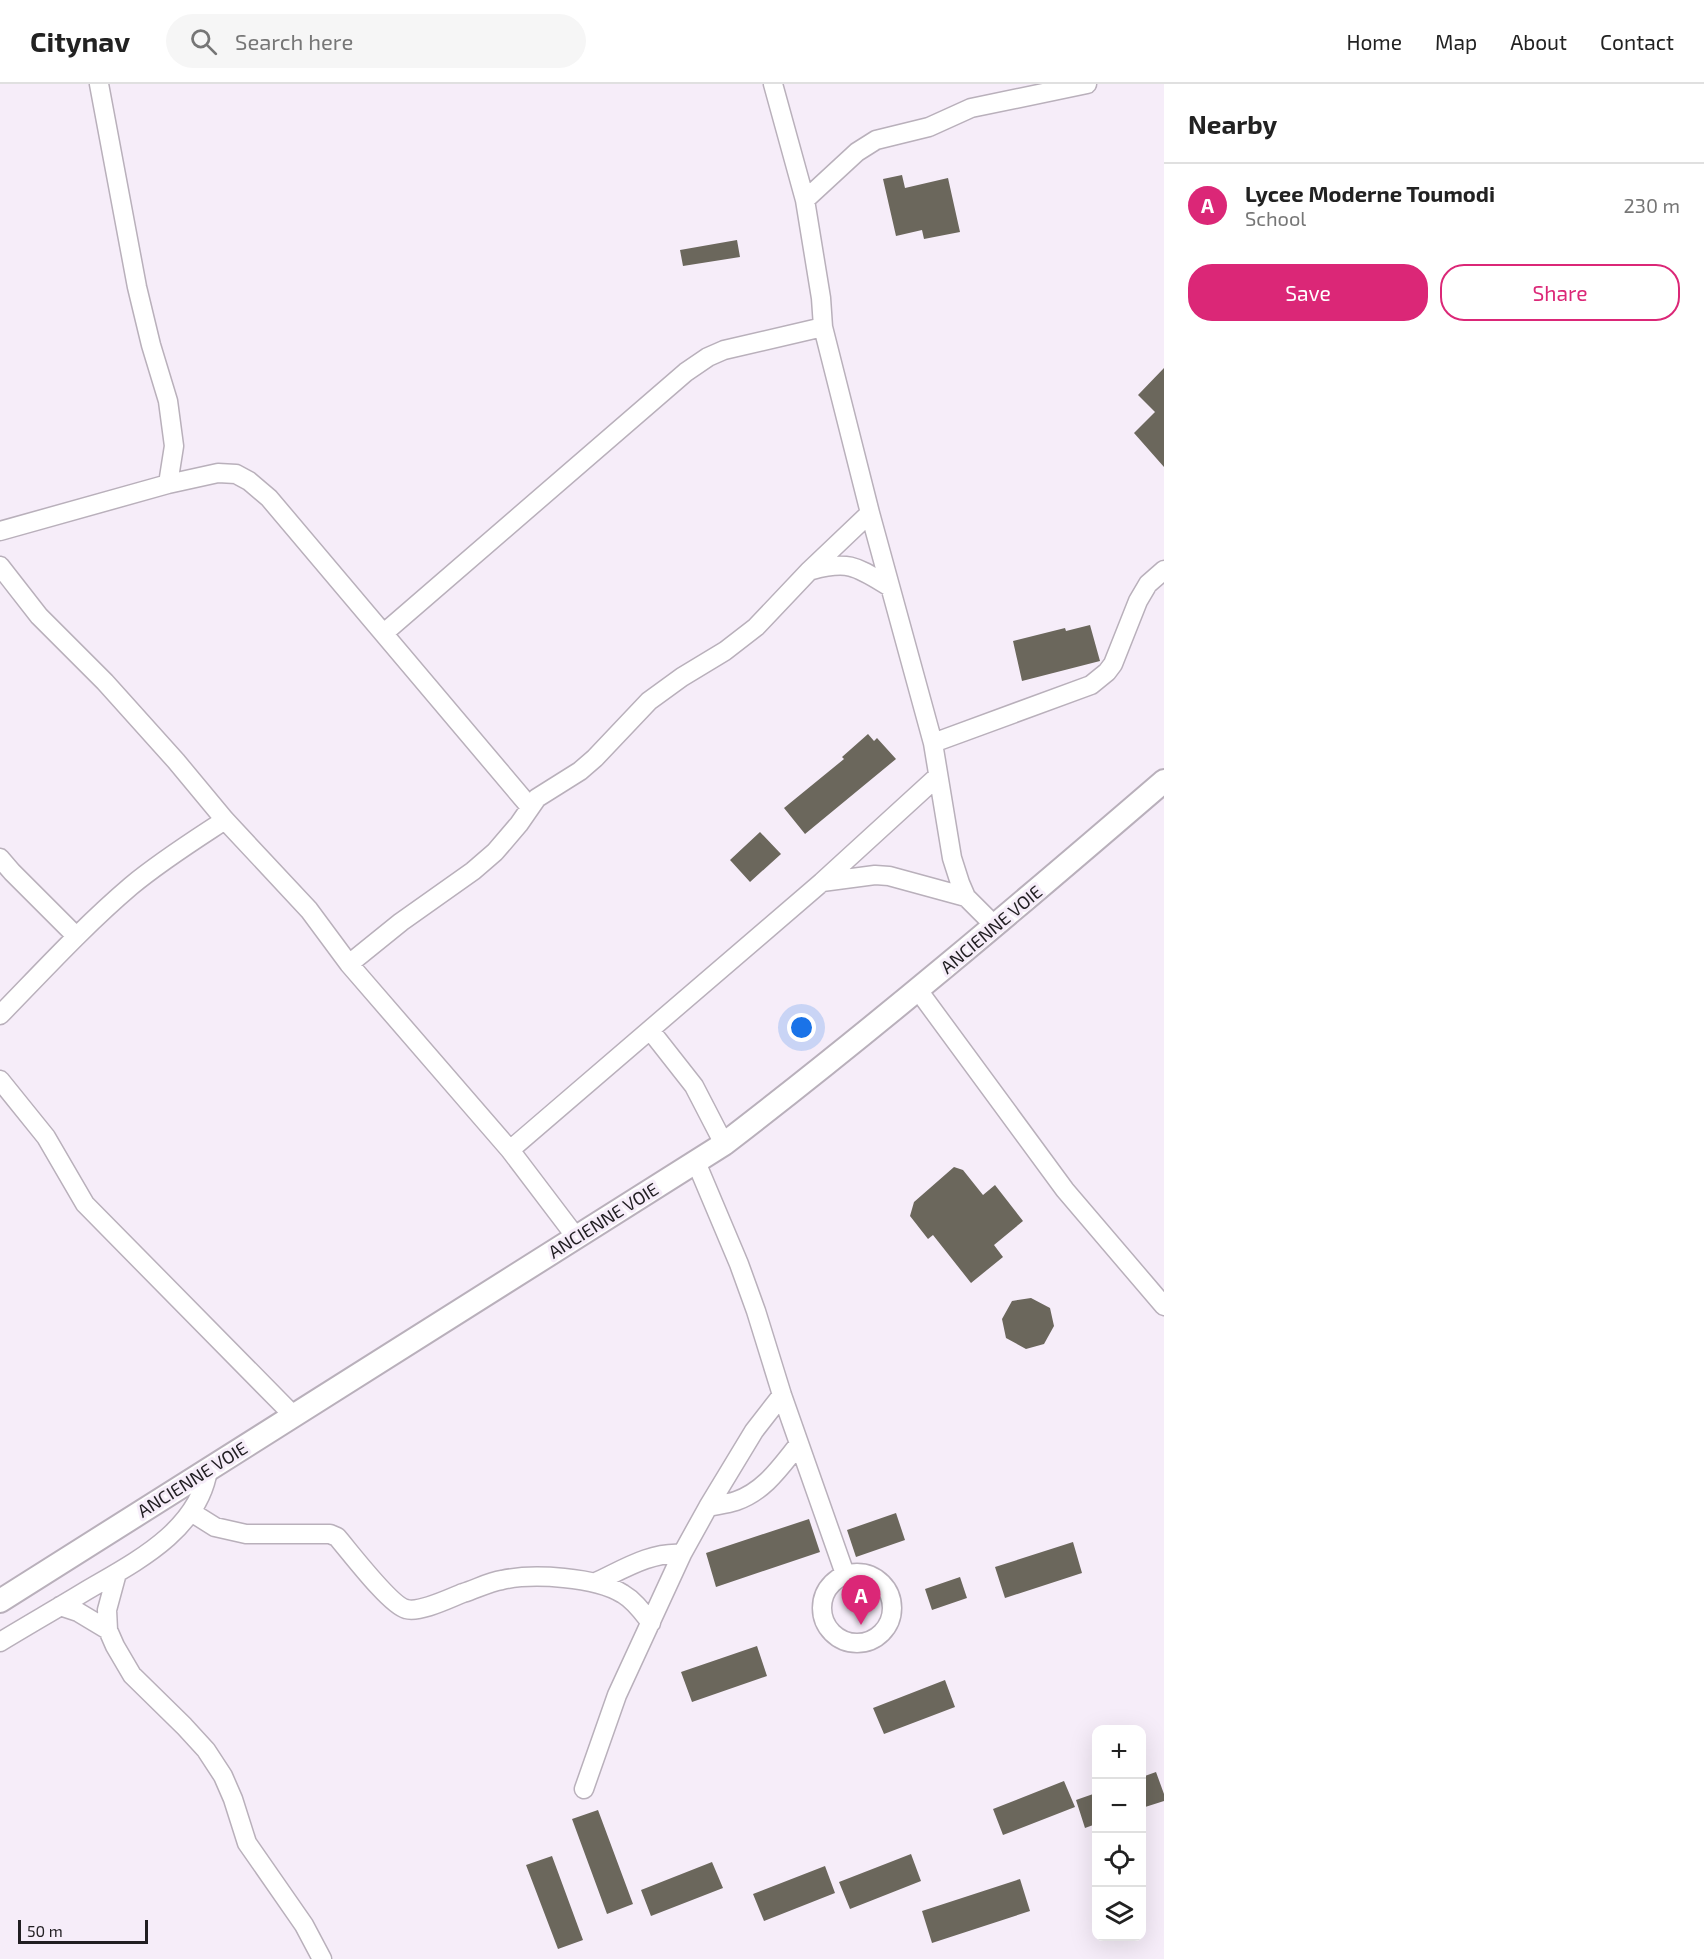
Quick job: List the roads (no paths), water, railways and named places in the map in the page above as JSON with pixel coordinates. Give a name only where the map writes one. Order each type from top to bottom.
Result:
[{"type":"main road","name":"ANCIENNE VOIE","points":[[0,1601],[724,1144],[918,990],[1164,781]]},
{"type":"street","points":[[99,84],[137,287],[168,401],[174,446],[168,484]]},
{"type":"street","points":[[773,84],[805,200],[821,298],[823,327],[870,513],[933,743],[952,858],[966,897],[995,926]]},
{"type":"street","points":[[805,200],[858,152],[876,140],[929,127],[971,108],[1087,84]]},
{"type":"street","points":[[384,633],[686,372],[708,357],[724,350],[823,327]]},
{"type":"street","points":[[0,531],[168,484],[218,473],[236,474],[249,481],[269,498],[530,807]]},
{"type":"street","points":[[349,964],[495,852],[537,798],[580,771],[649,701],[682,677],[725,651],[756,627],[810,570],[870,513]]},
{"type":"street","points":[[810,570],[831,565],[846,565],[861,570],[890,588]]},
{"type":"street","points":[[0,566],[39,616],[105,682],[225,820],[309,910],[349,964],[510,1150],[576,1237]]},
{"type":"street","points":[[933,743],[1091,685],[1101,678],[1113,664],[1144,590],[1164,570]]},
{"type":"street","points":[[510,1150],[822,882],[938,776]]},
{"type":"street","points":[[0,1015],[76,936],[132,886],[175,853],[225,820]]},
{"type":"street","points":[[0,858],[76,936]]},
{"type":"street","points":[[822,882],[875,875],[889,876],[966,897]]},
{"type":"street","points":[[918,990],[1065,1190],[1164,1306]]},
{"type":"street","points":[[650,1030],[694,1086],[724,1144]]},
{"type":"street","points":[[0,1080],[46,1137],[85,1204],[293,1415]]},
{"type":"street","points":[[696,1162],[740,1264],[782,1395],[845,1574]]},
{"type":"street","points":[[584,1789],[617,1695],[682,1554],[754,1431],[782,1395]]},
{"type":"street","points":[[708,1507],[736,1501],[758,1490],[768,1482],[799,1444]]},
{"type":"street","points":[[0,1642],[154,1549],[191,1512],[201,1496],[208,1470]]},
{"type":"street","points":[[191,1512],[215,1527],[246,1534],[330,1534],[337,1537],[390,1598],[404,1609],[411,1610],[435,1604],[500,1580],[553,1578],[596,1582],[621,1593],[630,1599],[651,1623]]},
{"type":"street","points":[[596,1582],[653,1557],[682,1554]]},
{"type":"street","points":[[117,1573],[107,1610],[108,1630],[115,1646],[132,1675],[206,1750],[223,1776],[247,1843],[304,1925],[322,1959]]},
{"type":"street","points":[[60,1606],[78,1612],[108,1630]]},
{"type":"place","name":"Lycee Moderne Toumodi","points":[[861,1625]]}]
